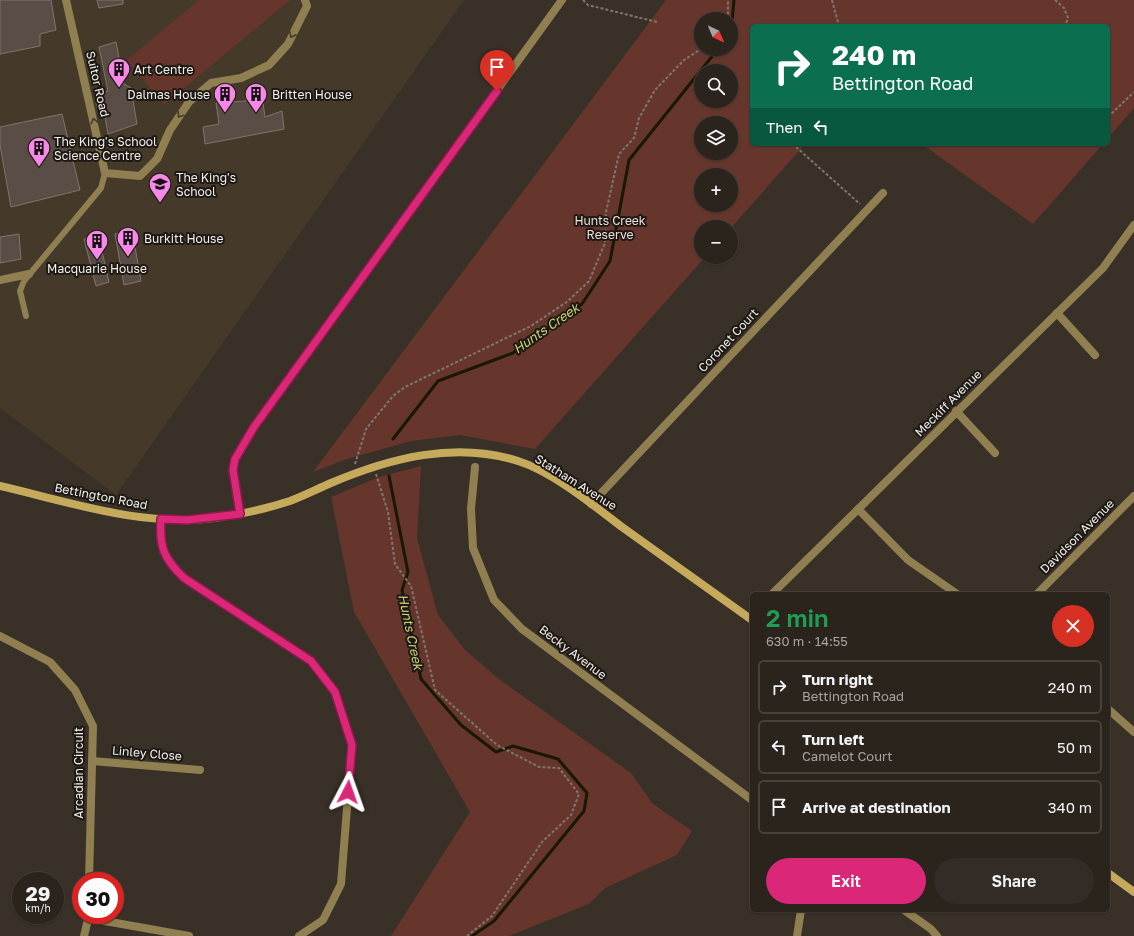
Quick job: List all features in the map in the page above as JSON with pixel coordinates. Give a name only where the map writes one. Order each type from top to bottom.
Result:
[{"type":"main road","name":"Statham Avenue","points":[[292,500],[352,475],[373,468],[404,459],[439,452],[481,453],[520,462],[545,474],[591,504],[750,616]]},
{"type":"main road","name":"Bettington Road","points":[[0,486],[112,513],[161,519],[187,520],[240,514],[292,500]]},
{"type":"main road","points":[[1110,875],[1134,892]]},
{"type":"street","name":"Suitor Road","points":[[66,0],[105,173]]},
{"type":"street","points":[[105,173],[140,176],[157,159],[170,130],[189,102],[211,83],[240,78],[269,65],[288,44],[307,6],[305,0]]},
{"type":"street","points":[[240,514],[235,490],[234,465],[235,459],[254,427],[562,0]]},
{"type":"street","name":"Coronet Court","points":[[591,504],[883,193]]},
{"type":"street","name":"Meckiff Avenue","points":[[774,592],[956,411],[1103,268],[1134,225]]},
{"type":"street","points":[[0,280],[29,274]]},
{"type":"street","points":[[1057,313],[1095,355]]},
{"type":"street","points":[[956,411],[995,453]]},
{"type":"street","name":"Becky Avenue","points":[[476,467],[471,509],[474,548],[494,600],[522,629],[750,799]]},
{"type":"street","name":"Davidson Avenue","points":[[1039,592],[1134,496]]},
{"type":"street","points":[[858,509],[908,560],[954,592]]},
{"type":"street","points":[[161,519],[160,536],[164,554],[184,578],[311,661],[335,692],[352,745],[341,884],[323,920],[299,936]]},
{"type":"street","name":"Arcadian Circuit","points":[[0,636],[50,662],[75,690],[93,726],[89,872]]},
{"type":"street","points":[[1110,711],[1134,732]]},
{"type":"street","name":"Linley Close","points":[[92,761],[200,770]]},
{"type":"street","points":[[797,936],[801,912]]},
{"type":"street","points":[[907,912],[937,936]]},
{"type":"street","points":[[84,936],[87,924]]},
{"type":"street","points":[[124,924],[189,936]]},
{"type":"lane","points":[[26,316],[20,291],[29,274],[101,188],[105,173]]},
{"type":"path","points":[[583,0],[588,5],[657,22]]},
{"type":"path","points":[[728,0],[728,12]]},
{"type":"path","points":[[832,0],[838,24]]},
{"type":"path","points":[[1055,0],[1064,8],[1068,18],[1066,24]]},
{"type":"path","points":[[352,475],[366,429],[393,396],[405,387],[531,326],[568,300],[589,281],[605,243],[606,212],[619,154],[634,138],[639,118],[655,90],[684,60],[694,54]]},
{"type":"path","points":[[1110,115],[1134,92]]},
{"type":"path","points":[[796,147],[866,211]]},
{"type":"path","points":[[373,468],[388,512],[395,564],[411,586],[435,690],[497,745],[508,752],[539,768],[559,768],[579,794],[571,815],[542,842],[492,916],[467,936]]},
{"type":"shaded area","name":"The King's School","points":[[0,0],[464,0],[116,495],[0,408]]},
{"type":"green space","points":[[199,0],[290,0],[164,105],[127,60]]},
{"type":"green space","name":"Hunts Creek Reserve","points":[[666,0],[1134,0],[1134,108],[1110,136],[1110,24],[750,24],[750,146],[803,146],[738,220],[694,220],[694,264],[699,264],[535,449],[460,435],[411,441],[347,459],[313,472]]},
{"type":"green space","points":[[925,146],[1101,146],[1033,224]]},
{"type":"green space","points":[[421,466],[417,538],[438,615],[465,650],[499,679],[631,773],[652,803],[692,831],[677,855],[605,888],[589,904],[509,936],[391,936],[470,812],[354,612],[331,497],[379,477]]},
{"type":"building","points":[[0,0],[51,0],[56,30],[40,34],[40,46],[0,54]]},
{"type":"building","points":[[97,0],[123,0],[123,4],[99,8]]},
{"type":"building","name":"Art Centre","points":[[116,42],[124,84],[131,88],[137,124],[108,134],[103,106],[97,108],[95,95],[108,91],[99,47]]},
{"type":"building","points":[[262,95],[265,117],[282,111],[284,129],[205,144],[203,127],[219,124],[216,103],[246,101],[246,98]]},
{"type":"building","name":"The King's School Science Centre","points":[[62,114],[80,190],[11,207],[0,145],[0,127]]},
{"type":"building","name":"Burkitt House","points":[[132,230],[141,281],[124,285],[115,234]]},
{"type":"building","points":[[19,234],[21,259],[0,263],[0,237]]},
{"type":"building","name":"Macquarie House","points":[[99,238],[109,282],[96,286],[84,239]]},
{"type":"waterway","name":"Hunts Creek","points":[[733,12],[734,0]]},
{"type":"waterway","name":"Hunts Creek","points":[[393,439],[438,381],[513,353],[582,304],[610,261],[629,160],[712,56]]},
{"type":"waterway","name":"Hunts Creek","points":[[389,476],[408,572],[402,590],[421,679],[461,725],[496,752],[513,746],[558,759],[587,793],[584,811],[494,921],[472,936]]},
{"type":"place","name":"Art Centre","points":[[119,88]]},
{"type":"place","name":"Dalmas House","points":[[225,114]]},
{"type":"place","name":"Britten House","points":[[256,114]]},
{"type":"place","name":"The King's School Science Centre","points":[[39,168]]},
{"type":"place","name":"The King's School","points":[[160,204]]},
{"type":"place","name":"Burkitt House","points":[[128,258]]},
{"type":"place","name":"Macquarie House","points":[[97,260]]},
{"type":"route","points":[[348,792],[352,745],[335,692],[311,661],[184,578],[168,562],[164,554],[160,536],[161,519],[187,520],[240,514],[233,470],[235,459],[254,427],[497,91]]}]
